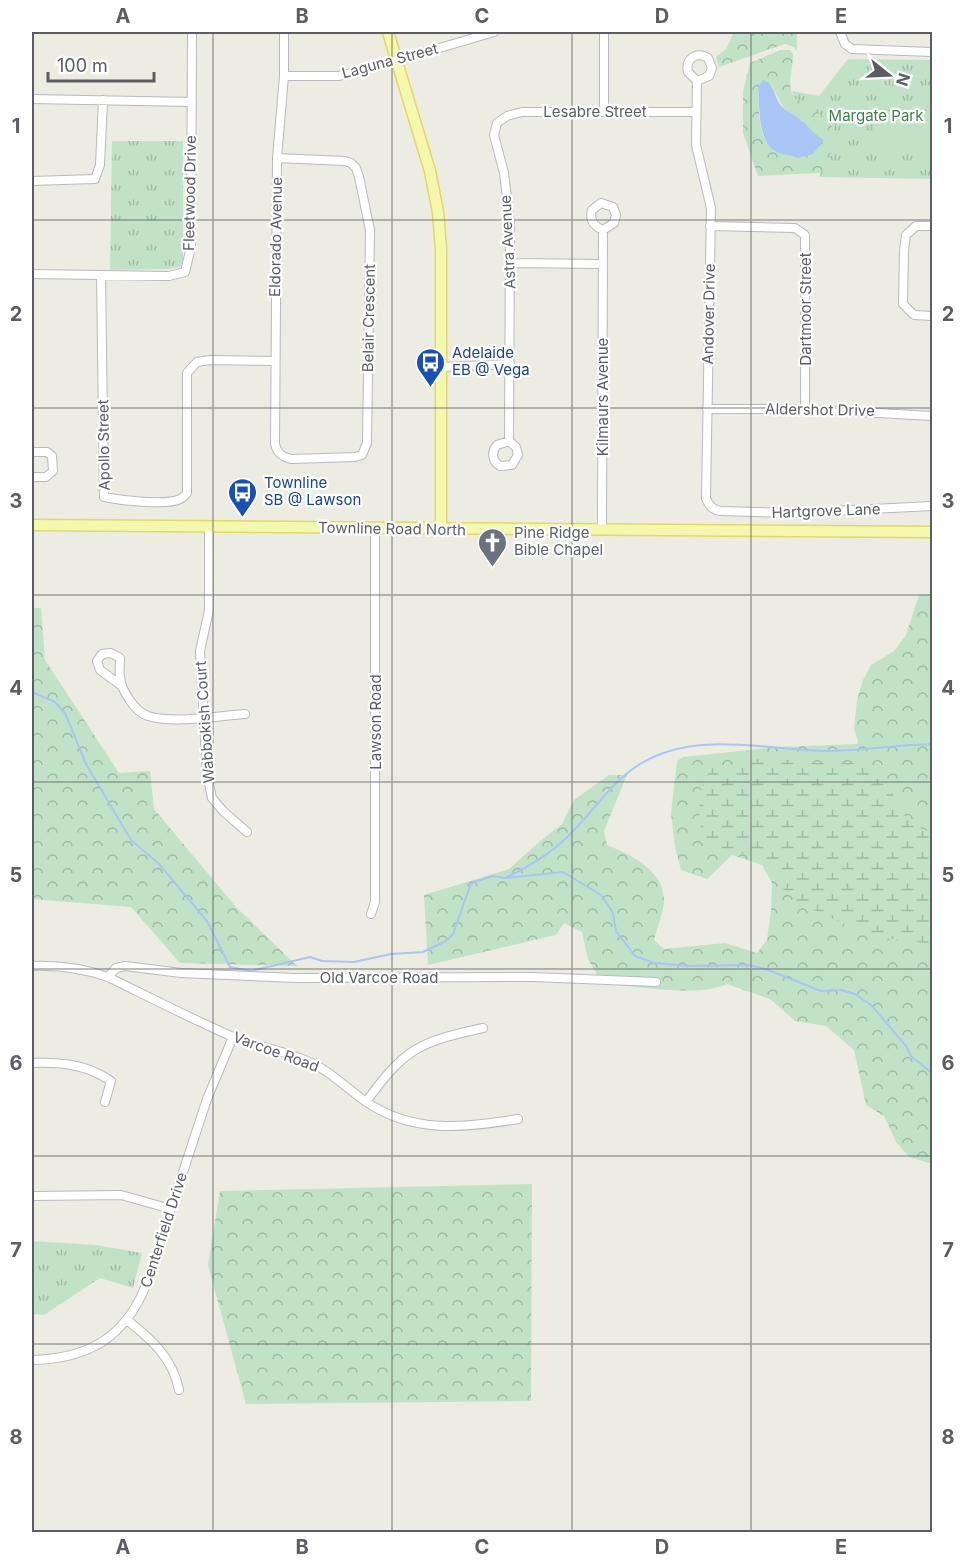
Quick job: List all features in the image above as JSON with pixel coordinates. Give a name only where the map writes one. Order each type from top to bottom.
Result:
[{"type":"main road","points":[[388,32],[430,171],[438,212],[441,249],[441,530]]},
{"type":"main road","name":"Townline Road North","points":[[32,525],[441,530],[933,532]]},
{"type":"street","name":"Fleetwood Drive","points":[[32,274],[169,276],[185,272],[191,247],[192,32]]},
{"type":"street","name":"Eldorado Avenue","points":[[275,444],[277,158],[284,76],[284,32]]},
{"type":"street","name":"Laguna Street","points":[[284,76],[338,76],[397,61],[463,36],[494,32]]},
{"type":"street","points":[[604,32],[604,112]]},
{"type":"street","points":[[840,32],[845,44],[852,49],[933,52]]},
{"type":"street","name":"Andover Drive","points":[[697,81],[696,145],[708,193],[710,226],[706,498],[711,507],[720,511]]},
{"type":"street","points":[[32,99],[192,102]]},
{"type":"street","points":[[32,181],[94,179],[100,165],[103,100]]},
{"type":"street","name":"Lesabre Street","points":[[497,123],[507,116],[522,112],[695,112]]},
{"type":"street","name":"Astra Avenue","points":[[497,123],[494,135],[504,173],[510,222],[509,441]]},
{"type":"street","name":"Belair Crescent","points":[[275,444],[284,457],[291,459],[355,457],[362,455],[365,450],[370,249],[364,193],[356,168],[351,163],[277,158]]},
{"type":"street","name":"Dartmoor Street","points":[[710,226],[795,228],[805,235],[805,409]]},
{"type":"street","points":[[933,226],[916,226],[906,235],[903,304],[914,315],[933,316]]},
{"type":"street","name":"Kilmaurs Avenue","points":[[602,529],[603,230]]},
{"type":"street","points":[[511,263],[603,264]]},
{"type":"street","name":"Apollo Street","points":[[102,275],[104,497],[141,502],[180,500],[187,493],[187,373],[197,363],[210,360],[274,361]]},
{"type":"street","points":[[441,367],[510,364]]},
{"type":"street","name":"Aldershot Drive","points":[[707,409],[805,409],[933,416]]},
{"type":"street","points":[[32,452],[47,452],[52,456],[53,471],[46,477],[32,477]]},
{"type":"street","name":"Hartgrove Lane","points":[[720,511],[792,513],[933,506]]},
{"type":"street","name":"Wabbokish Court","points":[[209,526],[209,610],[200,651],[207,774],[212,798],[247,832]]},
{"type":"street","name":"Lawson Road","points":[[371,914],[375,902],[375,529]]},
{"type":"street","points":[[122,686],[136,709],[146,716],[168,719],[245,714]]},
{"type":"street","name":"Varcoe Road","points":[[32,966],[70,967],[108,977],[233,1037],[316,1064],[366,1102],[393,1117],[428,1126],[476,1126],[518,1119]]},
{"type":"street","name":"Old Varcoe Road","points":[[108,977],[116,968],[125,966],[180,973],[296,978],[533,977],[656,982]]},
{"type":"street","points":[[366,1102],[396,1064],[411,1051],[427,1042],[483,1028]]},
{"type":"street","name":"Centerfield Drive","points":[[32,1360],[50,1360],[83,1352],[105,1340],[127,1320],[144,1291],[207,1099],[233,1037]]},
{"type":"street","points":[[32,1063],[76,1065],[99,1073],[111,1081],[105,1102]]},
{"type":"street","points":[[32,1196],[121,1195],[171,1209]]},
{"type":"street","points":[[127,1320],[150,1338],[165,1355],[179,1390]]},
{"type":"green space","points":[[734,32],[797,32],[797,51],[794,47],[785,44],[719,67],[716,57],[726,49]]},
{"type":"green space","points":[[780,50],[790,50],[793,54],[790,82],[794,97],[824,117],[834,131],[834,146],[821,173],[758,176],[743,133],[743,91],[750,63]],"holes":[[[772,86],[783,107],[824,140],[817,150],[803,157],[779,153],[771,148],[762,133],[760,124],[758,87]]]},
{"type":"green space","name":"Margate Park","points":[[848,59],[932,60],[932,179],[819,177],[821,173],[792,91],[819,96]]},
{"type":"green space","points":[[874,111],[932,111],[932,149],[874,149]]},
{"type":"green space","points":[[112,141],[183,141],[183,260],[180,267],[110,270]]},
{"type":"green space","points":[[932,594],[932,1164],[909,1157],[896,1142],[884,1116],[866,1105],[854,1050],[826,1026],[795,1021],[770,999],[727,984],[714,988],[683,991],[602,983],[588,959],[582,932],[564,923],[556,935],[428,965],[424,895],[509,869],[562,824],[574,800],[609,775],[627,775],[604,831],[607,845],[645,866],[659,881],[663,891],[664,902],[654,940],[664,949],[725,943],[757,953],[767,940],[772,883],[762,865],[732,855],[707,879],[681,870],[675,847],[671,813],[677,761],[683,757],[777,747],[857,744],[854,729],[857,700],[863,680],[871,665],[894,651],[906,635],[919,595]]},
{"type":"green space","points":[[32,608],[41,608],[45,660],[119,773],[150,771],[154,809],[236,907],[297,966],[180,963],[131,907],[32,899]]},
{"type":"green space","points":[[769,757],[805,763],[853,763],[884,778],[904,815],[915,826],[932,833],[932,944],[885,938],[861,931],[800,904],[781,887],[782,865],[751,855],[709,848],[701,828],[699,805],[702,788],[710,769]]},
{"type":"green space","points":[[532,1184],[531,1401],[246,1404],[208,1265],[220,1191]]},
{"type":"green space","points":[[32,1241],[96,1245],[142,1253],[133,1288],[100,1278],[44,1315],[32,1314]]},
{"type":"water","points":[[763,80],[772,87],[781,106],[824,140],[813,154],[798,158],[777,152],[769,146],[762,131],[760,112],[758,87]]},
{"type":"waterway","points":[[32,692],[55,702],[65,713],[86,764],[131,840],[159,864],[207,921],[230,967],[251,971],[310,957],[322,961],[354,962],[391,954],[423,952],[446,941],[453,934],[470,886],[474,882],[493,876],[505,878],[563,872],[601,895],[613,913],[616,931],[635,956],[654,963],[690,966],[748,965],[766,969],[821,991],[841,990],[855,994],[871,1005],[906,1046],[911,1056],[932,1073]]},
{"type":"waterway","points":[[507,877],[537,861],[558,846],[626,774],[658,755],[681,748],[728,744],[824,751],[932,744]]},
{"type":"place","name":"Adelaide EB @ Vega","points":[[431,388]]},
{"type":"place","name":"Townline SB @ Lawson","points":[[243,518]]},
{"type":"place","name":"Pine Ridge Bible Chapel","points":[[493,568]]}]
